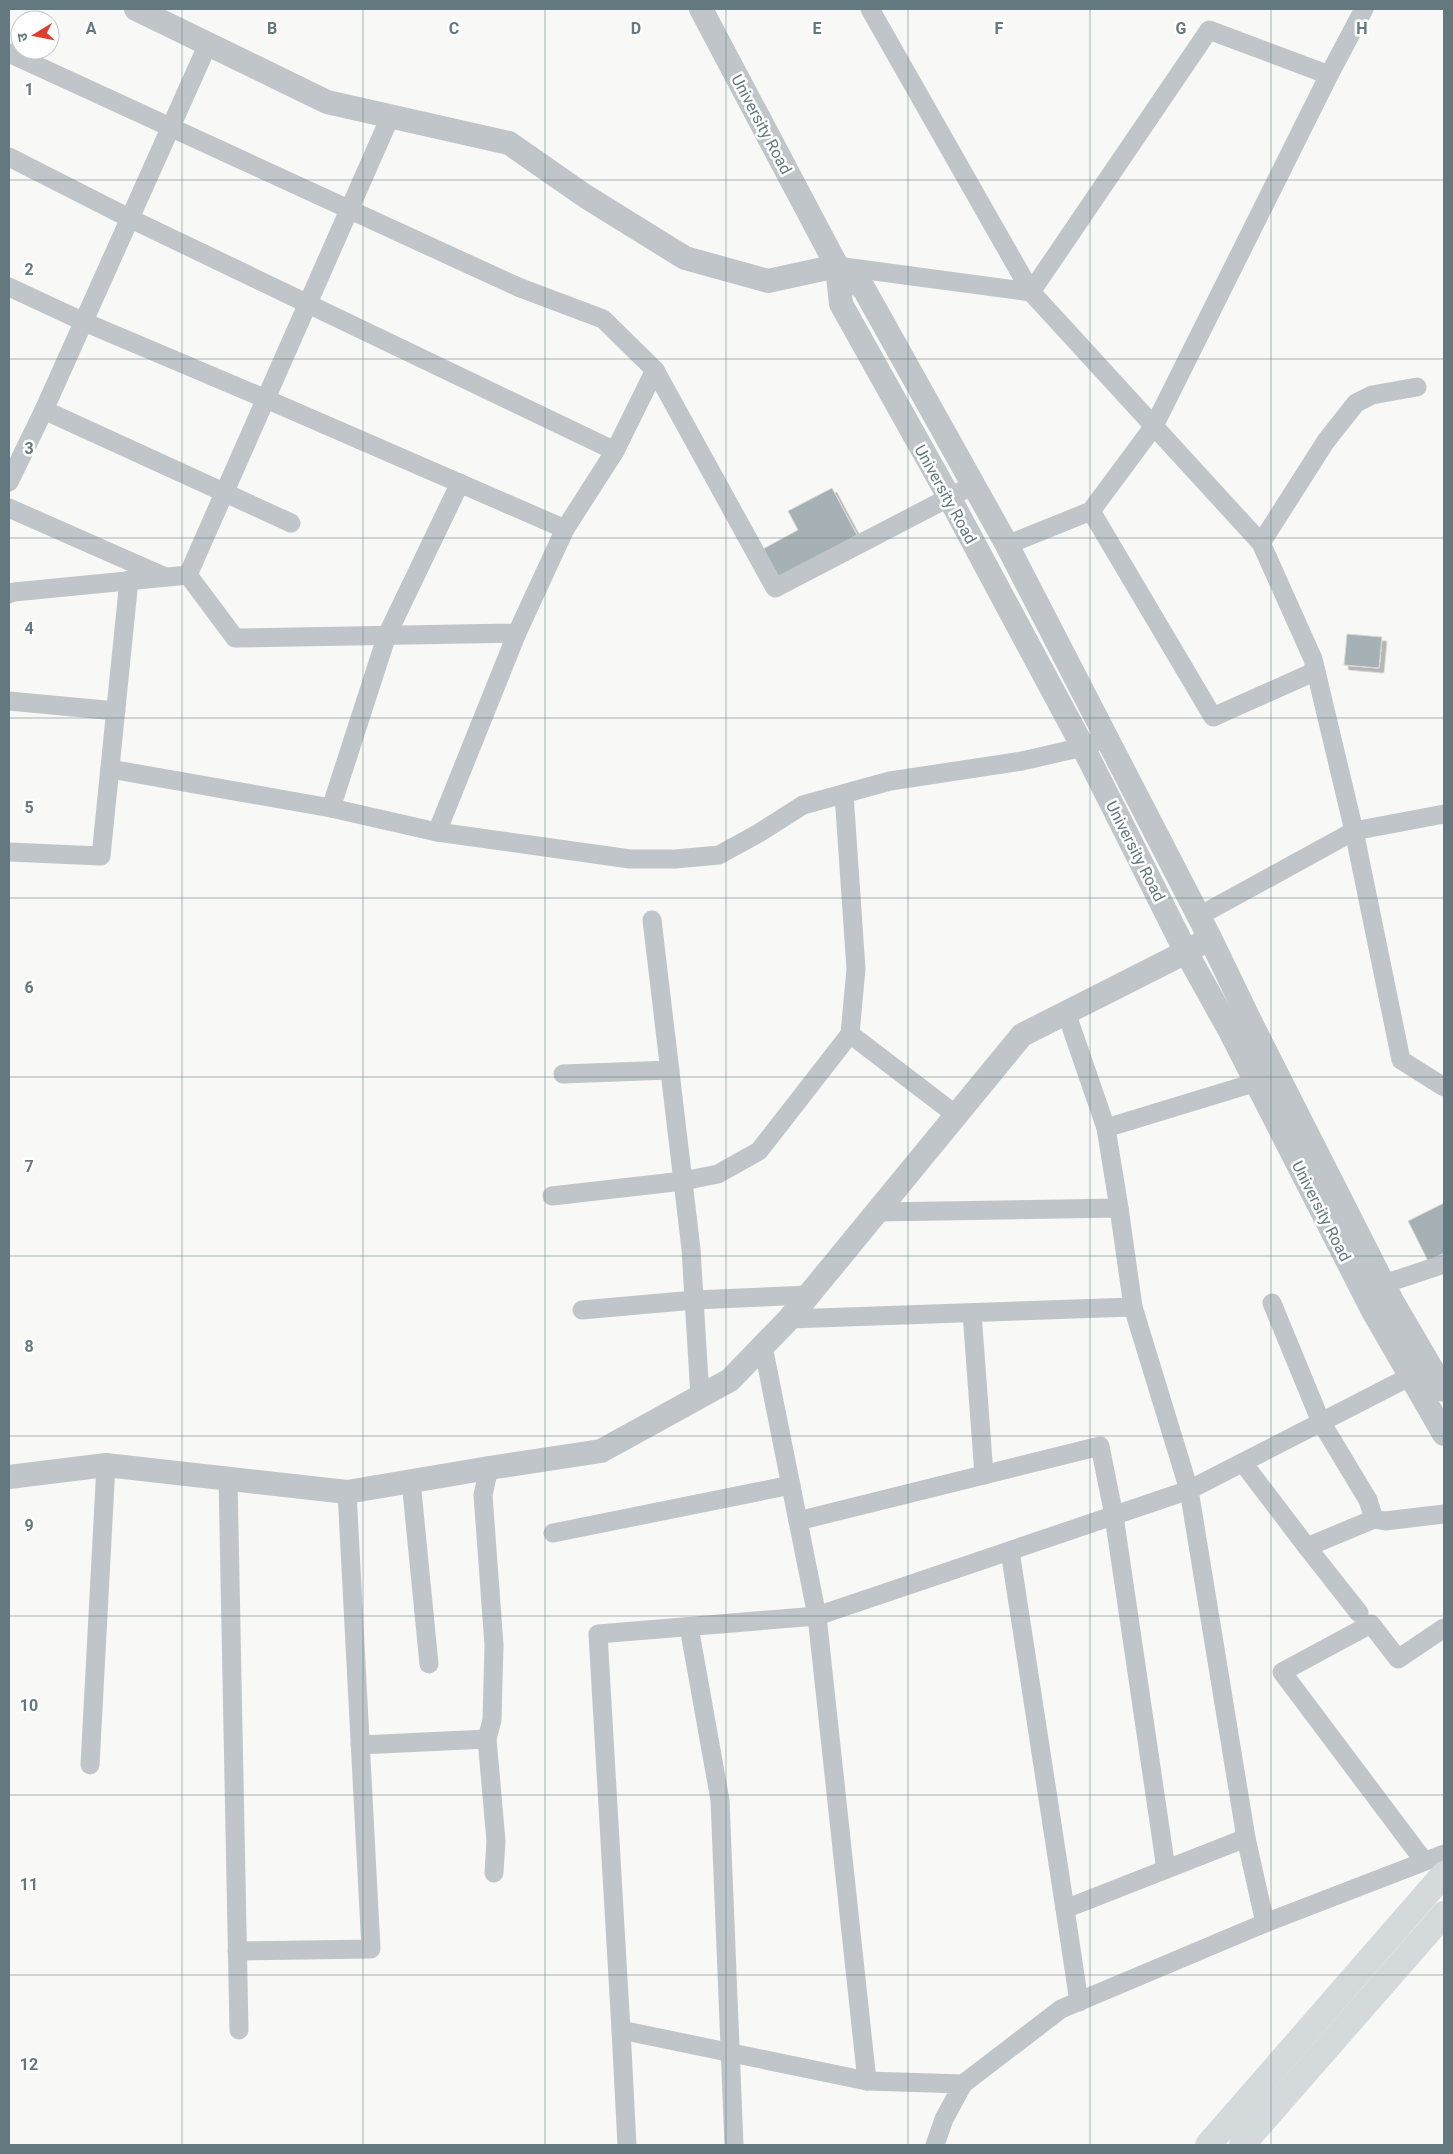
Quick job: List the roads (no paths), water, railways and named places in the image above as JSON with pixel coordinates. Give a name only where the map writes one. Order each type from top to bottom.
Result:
[{"type":"main road","points":[[1208,2145],[1434,1868]]},
{"type":"main road","points":[[1242,2145],[1444,1914]]},
{"type":"street","points":[[136,9],[327,102],[509,143],[585,196],[685,258],[768,281],[837,266],[1031,292]]},
{"type":"street","name":"University Road","points":[[702,9],[837,266],[841,304],[949,497],[1083,747],[1186,952],[1256,1082],[1373,1311],[1444,1434]]},
{"type":"street","points":[[870,9],[1031,292],[1261,543],[1313,659],[1354,831],[1401,1060],[1444,1087]]},
{"type":"street","points":[[1007,545],[1091,511],[1154,426],[1329,75],[1364,9]]},
{"type":"street","points":[[1031,292],[1208,30],[1329,75]]},
{"type":"street","points":[[9,482],[44,410],[82,321],[171,129],[208,44]]},
{"type":"street","points":[[9,53],[518,287],[602,319],[655,370],[775,588],[973,485]]},
{"type":"street","points":[[188,574],[391,115]]},
{"type":"street","points":[[9,157],[129,218],[615,451]]},
{"type":"street","name":"University Road","points":[[837,266],[864,289],[1007,545],[1199,916],[1250,1021],[1384,1284],[1444,1390]]},
{"type":"street","points":[[9,286],[82,321],[266,398],[565,529]]},
{"type":"street","points":[[437,832],[517,634],[565,529],[615,451],[655,370]]},
{"type":"street","points":[[1261,543],[1326,441],[1356,403],[1372,395],[1417,387]]},
{"type":"street","points":[[44,410],[224,494],[291,523]]},
{"type":"street","points":[[332,808],[387,635],[460,484]]},
{"type":"street","points":[[9,508],[164,577]]},
{"type":"street","points":[[1091,511],[1213,718],[1316,671]]},
{"type":"street","points":[[188,574],[235,638],[517,634]]},
{"type":"street","points":[[9,594],[188,574]]},
{"type":"street","points":[[9,852],[101,856],[129,580]]},
{"type":"street","points":[[9,701],[116,711]]},
{"type":"street","points":[[110,769],[332,808],[437,832],[630,859],[684,858],[719,855],[759,833],[803,805],[890,781],[1022,761],[1083,747],[1106,738]]},
{"type":"street","points":[[552,1196],[683,1181],[718,1174],[760,1151],[850,1034],[856,969],[844,794]]},
{"type":"street","points":[[1199,916],[1354,831],[1441,818]]},
{"type":"street","points":[[652,920],[690,1249],[700,1397]]},
{"type":"street","points":[[9,1477],[106,1465],[347,1492],[489,1468],[601,1452],[730,1380],[810,1295],[1022,1035],[1210,938]]},
{"type":"street","points":[[1066,1012],[1106,1128],[1133,1308],[1189,1490],[1246,1838],[1265,1923]]},
{"type":"street","points":[[850,1034],[956,1115]]},
{"type":"street","points":[[563,1074],[670,1070]]},
{"type":"street","points":[[1106,1128],[1256,1082]]},
{"type":"street","points":[[877,1212],[1119,1208]]},
{"type":"street","points":[[1384,1284],[1444,1264]]},
{"type":"street","points":[[582,1310],[694,1300],[810,1295]]},
{"type":"street","points":[[1272,1303],[1321,1422],[1368,1500],[1374,1519]]},
{"type":"street","points":[[789,1319],[1133,1308]]},
{"type":"street","points":[[972,1313],[984,1475]]},
{"type":"street","points":[[763,1346],[817,1616],[867,2081]]},
{"type":"street","points":[[627,2145],[598,1634],[817,1616],[1189,1490],[1411,1376]]},
{"type":"street","points":[[798,1522],[1100,1446],[1114,1516],[1166,1869]]},
{"type":"street","points":[[1243,1462],[1359,1613]]},
{"type":"street","points":[[90,1765],[106,1465]]},
{"type":"street","points":[[489,1468],[483,1495],[494,1645],[492,1720],[487,1739],[496,1841],[494,1873]]},
{"type":"street","points":[[228,1478],[239,2030]]},
{"type":"street","points":[[411,1481],[428,1664]]},
{"type":"street","points":[[553,1533],[791,1485]]},
{"type":"street","points":[[237,1951],[371,1949],[347,1492]]},
{"type":"street","points":[[1307,1547],[1374,1519],[1385,1521],[1444,1514]]},
{"type":"street","points":[[1010,1551],[1078,2002]]},
{"type":"street","points":[[1434,1868],[1282,1672],[1371,1624],[1398,1659],[1444,1628]]},
{"type":"street","points":[[689,1626],[720,1800],[734,2145]]},
{"type":"street","points":[[360,1744],[487,1739]]},
{"type":"street","points":[[1065,1909],[1246,1838]]},
{"type":"street","points":[[936,2145],[944,2119],[963,2084],[1061,2009],[1265,1923],[1434,1868],[1444,1854]]},
{"type":"street","points":[[621,2030],[867,2081],[963,2084]]}]
